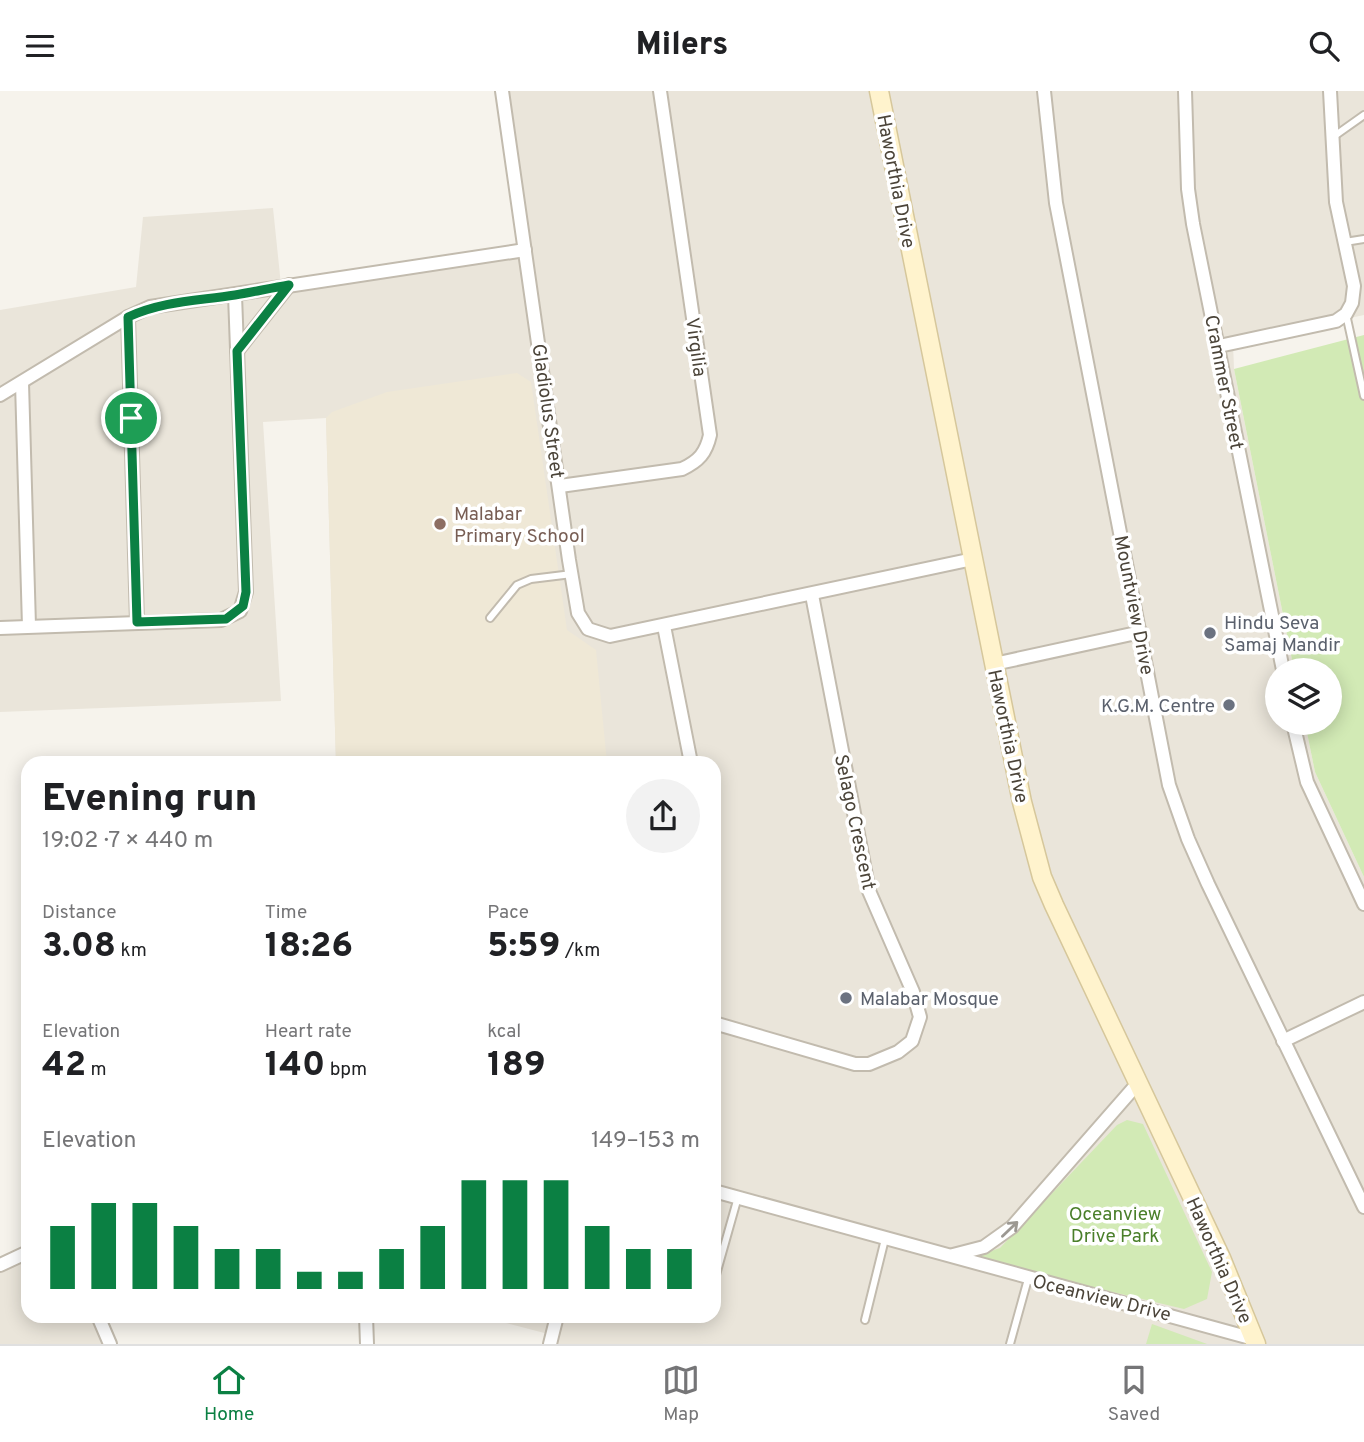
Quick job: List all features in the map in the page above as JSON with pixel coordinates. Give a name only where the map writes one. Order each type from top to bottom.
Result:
[{"type":"street","name":"Gladiolus Street","points":[[502,91],[578,613],[588,629],[610,636],[973,559]]},
{"type":"street","name":"Virgilia","points":[[560,486],[682,469],[700,459],[708,444],[710,435],[660,91]]},
{"type":"street","name":"Haworthia Drive","points":[[879,91],[994,664],[1042,877],[1221,1258],[1255,1341]]},
{"type":"street","name":"Mountview Drive","points":[[1044,91],[1056,203],[1169,785],[1188,839],[1364,1207]]},
{"type":"street","name":"Crammer Street","points":[[1185,91],[1190,204],[1281,658]]},
{"type":"street","points":[[1219,346],[1326,323],[1346,314],[1352,303],[1354,286],[1336,202],[1330,91]]},
{"type":"street","points":[[0,395],[128,317],[150,307],[173,301],[234,295],[525,250]]},
{"type":"street","points":[[237,351],[289,285]]},
{"type":"street","points":[[0,628],[226,619],[243,606],[246,592],[234,295]]},
{"type":"street","points":[[128,317],[137,622]]},
{"type":"street","points":[[22,383],[29,626]]},
{"type":"street","name":"Selago Crescent","points":[[721,1025],[855,1063],[869,1064],[887,1059],[912,1041],[920,1017],[913,992],[869,891],[812,595]]},
{"type":"street","points":[[664,626],[690,756]]},
{"type":"street","points":[[994,664],[1141,632]]},
{"type":"street","points":[[1296,735],[1307,782],[1364,904]]},
{"type":"street","points":[[1283,1041],[1364,1002]]},
{"type":"street","name":"Oceanview Drive","points":[[949,1256],[984,1247],[1012,1227],[1138,1083]]},
{"type":"street","name":"Oceanview Drive","points":[[721,1193],[1255,1341]]},
{"type":"street","points":[[0,1265],[21,1255]]},
{"type":"street","points":[[101,1323],[110,1344]]},
{"type":"street","points":[[366,1323],[367,1344]]},
{"type":"street","points":[[550,1344],[555,1323]]},
{"type":"lane","points":[[1332,138],[1346,131],[1364,115]]},
{"type":"lane","points":[[1345,242],[1364,239]]},
{"type":"lane","points":[[1346,314],[1364,397]]},
{"type":"lane","points":[[490,618],[523,582],[572,573]]},
{"type":"lane","points":[[721,1257],[738,1197]]},
{"type":"lane","points":[[865,1320],[885,1239]]},
{"type":"lane","points":[[1010,1344],[1028,1279]]},
{"type":"shaded area","points":[[502,91],[1364,91],[1364,315],[1233,343],[1234,369],[1292,658],[1265,658],[1265,735],[1307,735],[1315,772],[1364,877],[1364,1344],[550,1344],[552,1335],[506,1323],[721,1323],[721,756],[336,756],[326,418],[263,422],[281,701],[0,712],[0,310],[136,287],[143,217],[273,208],[281,285],[525,250]]},
{"type":"shaded area","name":"Malabar Primary School","points":[[517,373],[531,382],[567,630],[596,650],[606,756],[336,756],[326,418],[332,412],[387,392]]},
{"type":"shaded area","points":[[21,1255],[21,1323],[101,1323],[110,1344],[0,1344],[0,1265]]},
{"type":"green space","points":[[1364,335],[1364,877],[1315,772],[1307,735],[1342,735],[1342,658],[1292,658],[1234,369]]},
{"type":"green space","name":"Oceanview Drive Park","points":[[1127,1120],[1143,1124],[1212,1272],[1207,1299],[1184,1309],[970,1258],[1000,1248],[1117,1125]]},
{"type":"green space","points":[[1152,1324],[1207,1344],[1146,1344]]},
{"type":"place","name":"Malabar Primary School","points":[[440,524]]},
{"type":"place","name":"Hindu Seva Samaj Mandir","points":[[1210,633]]},
{"type":"place","name":"K.G.M. Centre","points":[[1229,705]]},
{"type":"place","name":"Malabar Mosque","points":[[846,998]]},
{"type":"route","points":[[289,285],[237,351],[246,592],[243,606],[237,614],[221,620],[137,622],[131,418],[128,317],[173,301],[234,295],[289,285]]}]
